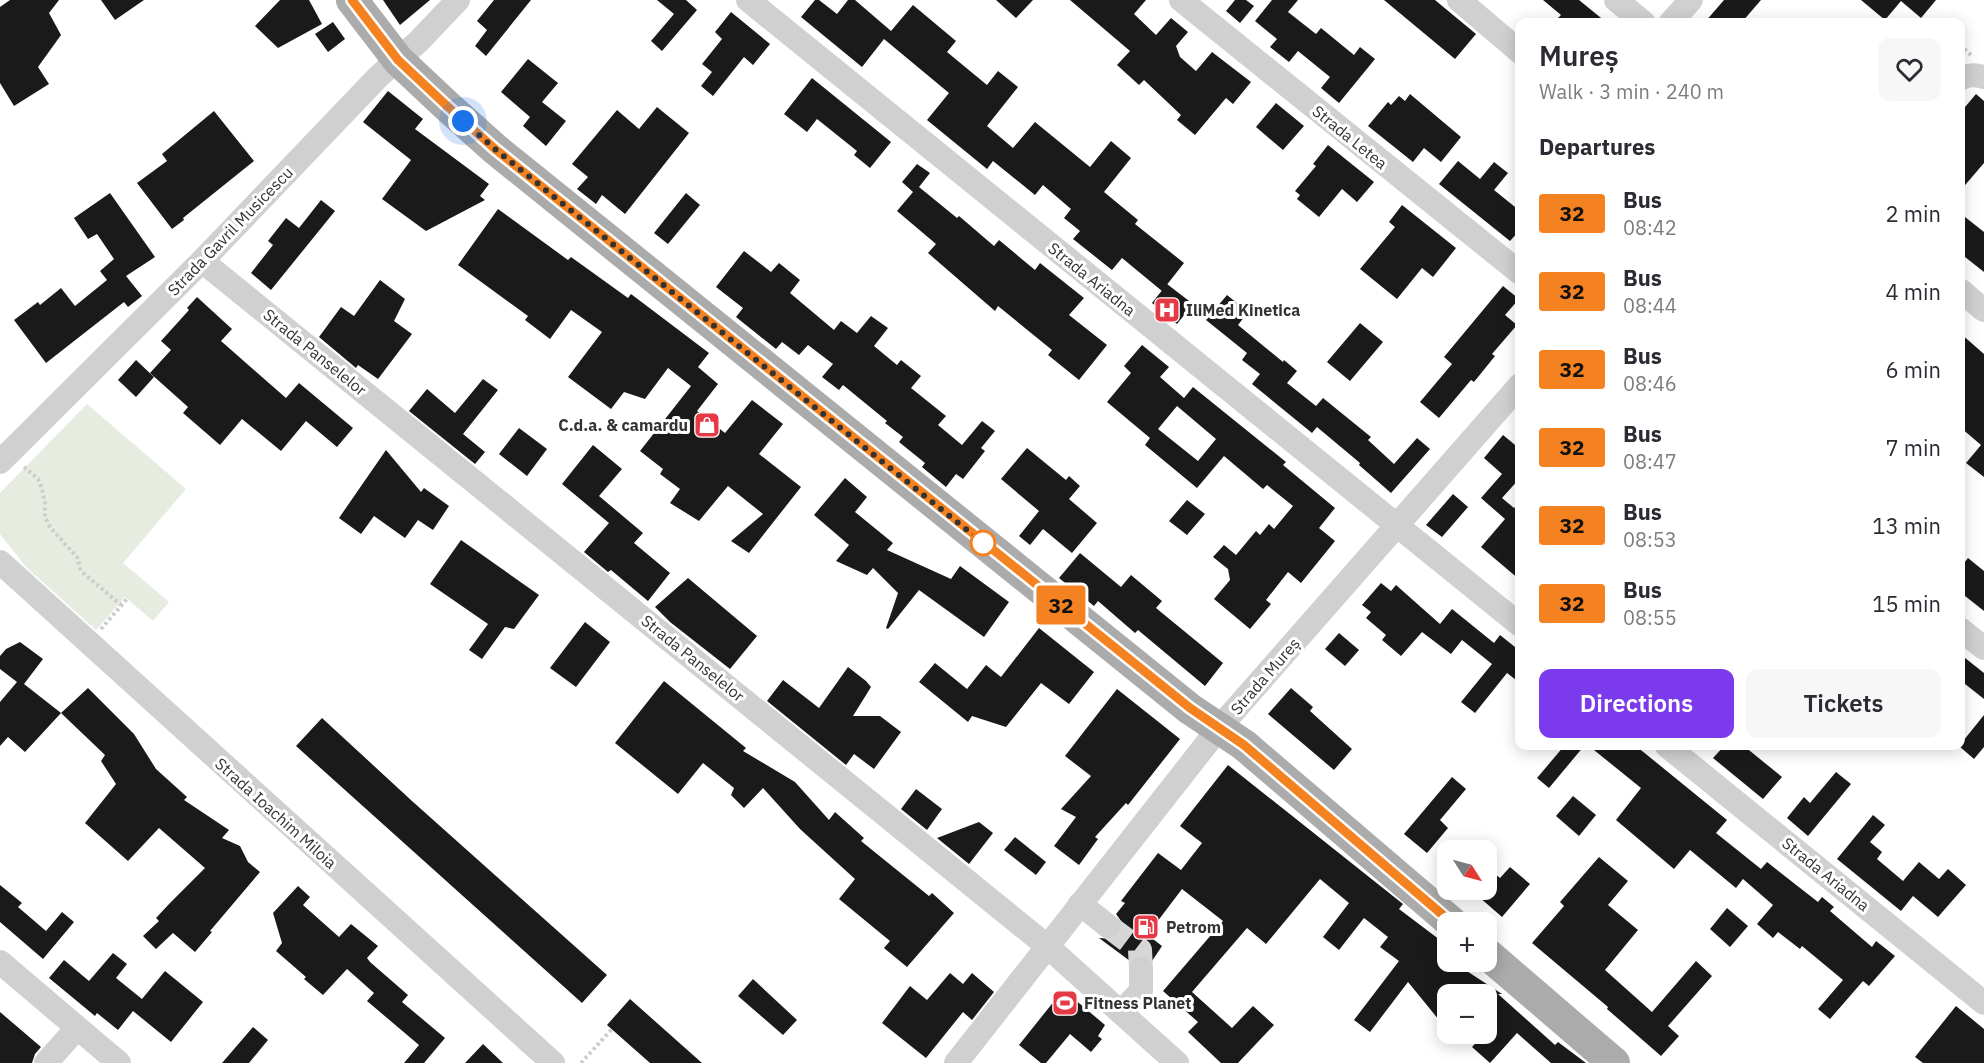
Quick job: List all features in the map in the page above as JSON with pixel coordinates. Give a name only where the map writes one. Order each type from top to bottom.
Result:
[{"type":"main road","points":[[352,0],[398,60],[495,149],[1190,708],[1244,745],[1439,912]]},
{"type":"main road","points":[[1497,962],[1614,1063]]},
{"type":"street","name":"Strada Gavril Musicescu","points":[[7,453],[202,261],[373,82],[458,0]]},
{"type":"street","name":"Strada Ariadna","points":[[748,0],[1515,621]]},
{"type":"street","name":"Strada Letea","points":[[1181,0],[1515,269]]},
{"type":"street","points":[[1459,0],[1515,48]]},
{"type":"street","points":[[1616,0],[1638,18]]},
{"type":"street","points":[[1674,18],[1690,0]]},
{"type":"street","points":[[1965,76],[1984,77]]},
{"type":"street","name":"Strada Panselelor","points":[[202,261],[1047,945],[1177,1063]]},
{"type":"street","points":[[1965,294],[1984,310]]},
{"type":"street","name":"Strada Mureș","points":[[956,1063],[1219,728],[1515,391]]},
{"type":"street","name":"Strada Ioachim Miloia","points":[[0,562],[553,1063]]},
{"type":"street","points":[[1965,633],[1984,648]]},
{"type":"street","name":"Strada Ariadna","points":[[1672,750],[1984,1003]]},
{"type":"street","points":[[1080,904],[1108,926]]},
{"type":"street","points":[[0,962],[119,1063]]},
{"type":"street","points":[[1121,1012],[1141,991],[1141,969]]},
{"type":"street","points":[[46,1063],[77,1028]]},
{"type":"path","points":[[7,453],[38,479],[45,503],[45,517],[50,527],[77,557],[81,571],[121,605]]},
{"type":"path","points":[[97,634],[127,599]]},
{"type":"path","points":[[581,1063],[612,1029]]},
{"type":"shaded area","points":[[87,404],[186,489],[123,563],[169,602],[153,621],[125,597],[96,630],[26,567],[0,534],[0,493]]},
{"type":"building","points":[[10,0],[59,0],[49,13],[61,35],[38,67],[49,84],[14,106],[0,83],[0,7]]},
{"type":"building","points":[[101,0],[144,0],[115,20]]},
{"type":"building","points":[[280,0],[309,0],[322,24],[278,48],[255,26]]},
{"type":"building","points":[[383,0],[430,0],[400,25]]},
{"type":"building","points":[[494,0],[531,0],[486,56],[475,46],[487,30],[477,21]]},
{"type":"building","points":[[657,0],[686,0],[697,10],[662,51],[651,41],[674,14]]},
{"type":"building","points":[[815,0],[819,0],[837,14],[848,0],[855,0],[891,31],[913,5],[956,41],[947,52],[987,85],[998,71],[1018,87],[987,126],[1013,148],[1035,122],[1090,167],[1111,141],[1131,158],[1104,192],[1138,220],[1135,224],[1184,263],[1162,291],[1122,258],[1112,270],[1073,239],[1080,231],[1064,218],[1071,209],[1043,185],[1035,195],[993,161],[987,169],[927,120],[949,93],[884,39],[862,67],[801,17]]},
{"type":"building","points":[[996,0],[1033,0],[1016,18]]},
{"type":"building","points":[[1070,0],[1146,0],[1134,14],[1156,35],[1171,18],[1188,32],[1176,46],[1180,57],[1196,71],[1212,52],[1251,82],[1233,104],[1226,98],[1195,135],[1177,120],[1181,115],[1144,80],[1139,85],[1117,65],[1130,51]]},
{"type":"building","points":[[1235,0],[1246,0],[1254,6],[1240,23],[1226,11]]},
{"type":"building","points":[[1272,0],[1298,0],[1288,12],[1316,34],[1321,28],[1354,55],[1360,47],[1375,59],[1339,103],[1321,88],[1330,77],[1298,51],[1289,62],[1270,47],[1277,39],[1255,21]]},
{"type":"building","points":[[1384,0],[1435,0],[1476,34],[1455,59]]},
{"type":"building","points":[[1543,0],[1579,0],[1601,18],[1558,18],[1561,15]]},
{"type":"building","points":[[1724,0],[1761,0],[1745,18],[1708,18]]},
{"type":"building","points":[[1861,0],[1936,0],[1921,18],[1901,1],[1887,18],[1883,18]]},
{"type":"building","points":[[731,12],[770,44],[753,65],[744,57],[713,96],[701,86],[712,72],[702,64],[722,39],[715,32]]},
{"type":"building","points":[[333,22],[345,39],[328,52],[315,34]]},
{"type":"building","points":[[528,59],[558,83],[542,102],[566,121],[546,146],[523,126],[530,117],[501,92]]},
{"type":"building","points":[[812,78],[891,142],[870,168],[854,155],[857,151],[817,119],[807,132],[784,114]]},
{"type":"building","points":[[388,91],[423,119],[415,129],[489,184],[480,196],[485,200],[426,231],[382,199],[411,160],[363,122]]},
{"type":"building","points":[[1410,94],[1461,137],[1441,162],[1424,148],[1413,162],[1368,126],[1388,102],[1391,105],[1399,96],[1405,101]]},
{"type":"building","points":[[1976,94],[1984,101],[1984,163],[1965,185],[1965,107]]},
{"type":"building","points":[[1276,103],[1304,126],[1283,150],[1256,127]]},
{"type":"building","points":[[657,107],[689,133],[625,214],[602,195],[596,204],[577,189],[588,177],[572,164],[617,110],[639,129]]},
{"type":"building","points":[[214,111],[254,161],[172,229],[137,183],[167,161],[162,154]]},
{"type":"building","points":[[1328,145],[1374,182],[1357,202],[1342,189],[1319,217],[1297,199],[1300,195],[1295,191],[1316,166],[1313,164]]},
{"type":"building","points":[[1458,161],[1480,179],[1494,162],[1508,173],[1494,190],[1515,207],[1515,236],[1510,241],[1439,184]]},
{"type":"building","points":[[917,164],[930,173],[919,187],[957,218],[959,216],[994,246],[999,240],[1035,270],[1040,263],[1084,298],[1069,315],[1107,345],[1079,380],[1048,355],[1052,350],[998,306],[995,311],[928,253],[936,244],[897,211],[913,192],[902,182]]},
{"type":"building","points":[[110,193],[155,257],[126,276],[142,296],[128,307],[124,302],[46,363],[14,320],[38,302],[40,305],[61,288],[75,306],[107,280],[100,271],[114,259],[97,234],[88,239],[74,218]]},
{"type":"building","points":[[686,193],[700,205],[668,244],[654,233]]},
{"type":"building","points":[[321,200],[335,211],[271,290],[251,273],[273,245],[268,241],[286,218],[299,228]]},
{"type":"building","points":[[1402,205],[1456,248],[1433,277],[1422,268],[1397,299],[1360,269],[1395,227],[1389,222]]},
{"type":"building","points":[[498,209],[568,260],[571,257],[628,298],[631,294],[709,353],[698,367],[718,384],[697,411],[725,433],[752,400],[783,424],[759,454],[801,487],[749,553],[731,541],[763,514],[728,486],[699,521],[670,503],[680,489],[660,474],[663,469],[640,451],[691,386],[668,368],[645,399],[624,392],[611,409],[568,377],[602,332],[571,310],[550,339],[525,320],[528,316],[458,265]]},
{"type":"building","points":[[1965,217],[1984,232],[1984,272],[1965,257]]},
{"type":"building","points":[[744,251],[771,272],[779,263],[800,280],[790,293],[834,330],[841,321],[857,333],[871,316],[888,328],[874,346],[897,365],[901,360],[921,376],[911,388],[946,416],[938,425],[962,445],[982,421],[995,431],[981,448],[985,451],[963,479],[956,474],[946,487],[922,467],[925,463],[899,442],[903,437],[885,423],[887,421],[843,385],[839,390],[822,377],[833,364],[808,345],[799,355],[782,342],[776,349],[736,317],[743,308],[716,287]]},
{"type":"building","points":[[380,280],[405,299],[394,321],[412,334],[378,379],[358,365],[356,368],[319,337],[341,307],[354,316]]},
{"type":"building","points":[[1167,284],[1193,304],[1177,324],[1152,303]]},
{"type":"building","points":[[1503,286],[1515,296],[1515,304],[1505,315],[1515,323],[1515,327],[1492,354],[1495,356],[1474,382],[1471,380],[1439,418],[1420,402],[1452,364],[1444,357]]},
{"type":"building","points":[[1227,295],[1248,312],[1238,325],[1297,371],[1287,383],[1316,406],[1323,398],[1371,437],[1368,440],[1394,464],[1417,438],[1430,449],[1391,493],[1317,427],[1312,433],[1252,384],[1260,374],[1242,360],[1247,353],[1206,320]]},
{"type":"building","points":[[197,297],[232,329],[221,341],[286,398],[299,383],[353,428],[337,447],[306,421],[281,451],[242,419],[220,445],[183,413],[188,407],[150,373],[171,350],[161,341],[189,310],[187,308]]},
{"type":"building","points":[[1360,323],[1383,342],[1350,381],[1327,362]]},
{"type":"building","points":[[1965,337],[1984,354],[1984,477],[1966,463],[1981,445],[1965,431]]},
{"type":"building","points":[[1142,345],[1169,367],[1160,377],[1184,398],[1193,387],[1286,462],[1283,465],[1335,508],[1319,528],[1335,541],[1301,583],[1288,572],[1266,600],[1271,604],[1250,629],[1214,599],[1230,580],[1228,569],[1213,557],[1224,545],[1236,555],[1256,531],[1260,535],[1269,524],[1274,529],[1293,506],[1267,485],[1263,489],[1224,456],[1197,488],[1145,445],[1150,438],[1107,402],[1131,373],[1124,366]],"holes":[[[1177,406],[1216,439],[1198,461],[1158,429]]]},
{"type":"building","points":[[136,360],[154,377],[136,397],[118,380]]},
{"type":"building","points":[[483,379],[498,390],[463,434],[485,452],[475,464],[409,411],[427,389],[455,413]]},
{"type":"building","points":[[519,428],[547,449],[527,476],[499,454]]},
{"type":"building","points":[[1503,435],[1515,445],[1515,484],[1502,498],[1515,507],[1515,576],[1481,547],[1505,519],[1481,498],[1502,474],[1484,458]]},
{"type":"building","points":[[593,445],[622,469],[599,496],[643,533],[634,543],[670,573],[648,601],[611,570],[608,572],[584,552],[609,523],[562,484]]},
{"type":"building","points":[[1027,448],[1066,480],[1069,476],[1080,486],[1069,499],[1097,523],[1072,553],[1043,529],[1030,545],[1019,536],[1039,511],[1001,479]]},
{"type":"building","points":[[386,450],[421,492],[424,488],[449,506],[433,530],[418,520],[405,538],[374,516],[361,534],[339,518]]},
{"type":"building","points":[[845,478],[867,497],[855,512],[893,543],[887,550],[951,579],[960,566],[1009,602],[984,637],[919,590],[888,629],[886,628],[898,593],[873,568],[867,575],[836,561],[849,545],[814,515]]},
{"type":"building","points":[[1453,494],[1468,507],[1442,537],[1426,525]]},
{"type":"building","points":[[1187,500],[1205,514],[1187,535],[1169,521]]},
{"type":"building","points":[[461,540],[539,595],[514,629],[505,627],[482,659],[469,650],[488,624],[430,584]]},
{"type":"building","points":[[1080,553],[1121,587],[1131,575],[1162,601],[1156,608],[1223,663],[1205,686],[1138,630],[1135,633],[1098,601],[1094,606],[1059,578]]},
{"type":"building","points":[[1968,558],[1984,571],[1984,611],[1965,596],[1965,562]]},
{"type":"building","points":[[688,578],[757,636],[730,669],[670,622],[655,607]]},
{"type":"building","points":[[1381,583],[1391,591],[1396,585],[1440,624],[1452,609],[1494,643],[1500,635],[1515,647],[1515,679],[1507,673],[1475,713],[1461,702],[1492,664],[1462,640],[1451,654],[1422,632],[1401,656],[1382,640],[1386,635],[1366,618],[1371,612],[1362,605]]},
{"type":"building","points":[[585,622],[610,642],[576,687],[550,668]]},
{"type":"building","points":[[1039,628],[1094,672],[1069,704],[1041,683],[1006,727],[972,716],[968,722],[919,682],[935,663],[967,689],[986,665],[1001,677]]},
{"type":"building","points":[[1339,633],[1359,650],[1345,666],[1325,649]]},
{"type":"building","points":[[20,642],[43,659],[24,684],[61,713],[25,752],[8,737],[0,746],[0,702],[17,682],[0,669],[0,656],[6,649]]},
{"type":"building","points":[[1965,658],[1984,673],[1984,699],[1965,684]]},
{"type":"building","points":[[848,667],[871,687],[853,716],[880,716],[901,732],[874,769],[854,754],[846,765],[767,701],[783,680],[819,708]]},
{"type":"building","points":[[664,681],[746,748],[743,751],[795,782],[829,820],[835,812],[864,838],[861,841],[929,896],[932,893],[954,913],[907,967],[884,948],[890,941],[839,899],[855,879],[800,829],[763,788],[744,808],[731,795],[734,788],[703,763],[678,794],[615,743]]},
{"type":"building","points":[[88,688],[134,734],[156,769],[187,797],[184,800],[229,830],[222,838],[240,846],[248,862],[260,872],[195,952],[173,933],[156,949],[143,936],[159,921],[156,918],[205,868],[159,828],[128,861],[85,823],[116,784],[101,761],[105,755],[61,713]]},
{"type":"building","points":[[1291,688],[1313,707],[1310,711],[1352,749],[1334,770],[1268,714]]},
{"type":"building","points":[[1117,689],[1180,739],[1128,805],[1126,803],[1095,837],[1098,839],[1079,865],[1054,846],[1076,817],[1061,809],[1091,776],[1065,756]]},
{"type":"building","points":[[1984,715],[1984,747],[1974,759],[1964,750],[1965,739]]},
{"type":"building","points":[[322,718],[607,975],[582,1003],[296,746]]},
{"type":"building","points":[[1561,750],[1581,750],[1549,788],[1537,778]]},
{"type":"building","points":[[1594,750],[1641,750],[1727,820],[1716,833],[1761,869],[1767,862],[1818,902],[1822,897],[1834,907],[1830,911],[1872,947],[1876,941],[1895,956],[1869,986],[1863,981],[1830,1019],[1818,1009],[1843,980],[1802,946],[1800,949],[1778,932],[1773,938],[1757,924],[1773,905],[1743,879],[1736,888],[1690,850],[1674,869],[1616,820],[1641,788]]},
{"type":"building","points":[[1720,750],[1749,750],[1782,777],[1763,799],[1713,758]]},
{"type":"building","points":[[1228,765],[1403,904],[1399,909],[1437,938],[1437,972],[1468,972],[1487,984],[1437,984],[1437,1018],[1408,982],[1370,1032],[1354,1020],[1399,961],[1380,947],[1388,937],[1364,918],[1339,950],[1323,937],[1349,903],[1320,879],[1266,944],[1247,928],[1192,992],[1232,1028],[1253,1006],[1274,1025],[1238,1063],[1221,1063],[1188,1032],[1198,1022],[1163,991],[1223,921],[1182,889],[1154,926],[1159,930],[1153,939],[1162,946],[1152,961],[1148,956],[1140,955],[1134,956],[1130,961],[1099,938],[1113,939],[1120,934],[1121,921],[1116,914],[1125,903],[1121,901],[1158,853],[1181,870],[1202,843],[1180,826]]},
{"type":"building","points":[[1836,772],[1851,784],[1808,836],[1787,818],[1804,797],[1810,803]]},
{"type":"building","points":[[1452,777],[1466,789],[1440,820],[1448,828],[1427,853],[1404,834]]},
{"type":"building","points":[[916,789],[942,809],[927,830],[901,809]]},
{"type":"building","points":[[1573,796],[1596,815],[1579,836],[1556,816]]},
{"type":"building","points":[[1873,815],[1885,825],[1870,842],[1882,852],[1877,859],[1903,881],[1919,862],[1939,879],[1948,869],[1966,885],[1938,917],[1913,896],[1901,911],[1837,859]]},
{"type":"building","points":[[979,822],[993,833],[969,864],[937,838]]},
{"type":"building","points":[[1015,837],[1046,862],[1036,875],[1004,850]]},
{"type":"building","points":[[1599,857],[1628,881],[1608,905],[1638,930],[1605,970],[1652,1012],[1696,961],[1712,976],[1668,1026],[1679,1036],[1661,1056],[1607,1009],[1608,1007],[1532,943],[1564,906],[1560,902]]},
{"type":"building","points":[[1510,867],[1530,884],[1502,917],[1482,900],[1497,900],[1497,876],[1500,878]]},
{"type":"building","points":[[0,885],[22,903],[18,907],[46,931],[62,912],[74,922],[43,959],[0,922]]},
{"type":"building","points":[[298,886],[310,897],[303,905],[339,937],[351,924],[378,946],[367,958],[408,995],[402,1002],[445,1038],[424,1063],[404,1063],[419,1045],[367,1001],[374,993],[347,969],[323,995],[276,951],[282,943],[273,913]]},
{"type":"building","points":[[1727,908],[1748,926],[1730,947],[1710,929]]},
{"type":"building","points":[[113,953],[127,964],[116,978],[142,999],[165,971],[203,1002],[171,1042],[133,1011],[118,1030],[97,1013],[95,1016],[49,978],[64,960],[89,981]]},
{"type":"building","points":[[950,973],[963,984],[972,973],[994,992],[972,1020],[963,1012],[926,1058],[882,1023],[910,986],[927,1000]]},
{"type":"building","points":[[753,979],[797,1020],[783,1035],[738,996]]},
{"type":"building","points":[[1497,991],[1555,1045],[1558,1042],[1586,1063],[1551,1063],[1517,1033],[1490,1063],[1472,1047],[1475,1044],[1497,1044]]},
{"type":"building","points":[[1073,998],[1105,1025],[1098,1036],[1102,1039],[1091,1052],[1070,1034],[1046,1063],[1041,1063],[1019,1045],[1055,1000]]},
{"type":"building","points":[[630,999],[702,1063],[650,1063],[607,1025]]},
{"type":"building","points":[[1956,1006],[1984,1029],[1984,1063],[1923,1063],[1915,1057]]},
{"type":"building","points":[[0,1012],[41,1047],[32,1063],[0,1063]]},
{"type":"building","points":[[253,1027],[268,1040],[249,1063],[222,1063]]},
{"type":"building","points":[[483,1044],[503,1063],[465,1063]]},
{"type":"tunnel","points":[[1108,926],[1140,950],[1141,969]]},
{"type":"bus line","name":"32","points":[[352,0],[398,60],[495,149],[1190,708],[1244,745],[1439,912]]},
{"type":"place","name":"IliMed Kinetica","points":[[1167,310]]},
{"type":"place","name":"C.d.a. & camardu","points":[[707,425]]},
{"type":"place","name":"Petrom","points":[[1146,927]]},
{"type":"place","name":"Fitness Planet","points":[[1065,1003]]},
{"type":"route","points":[[463,121],[983,543]]}]
